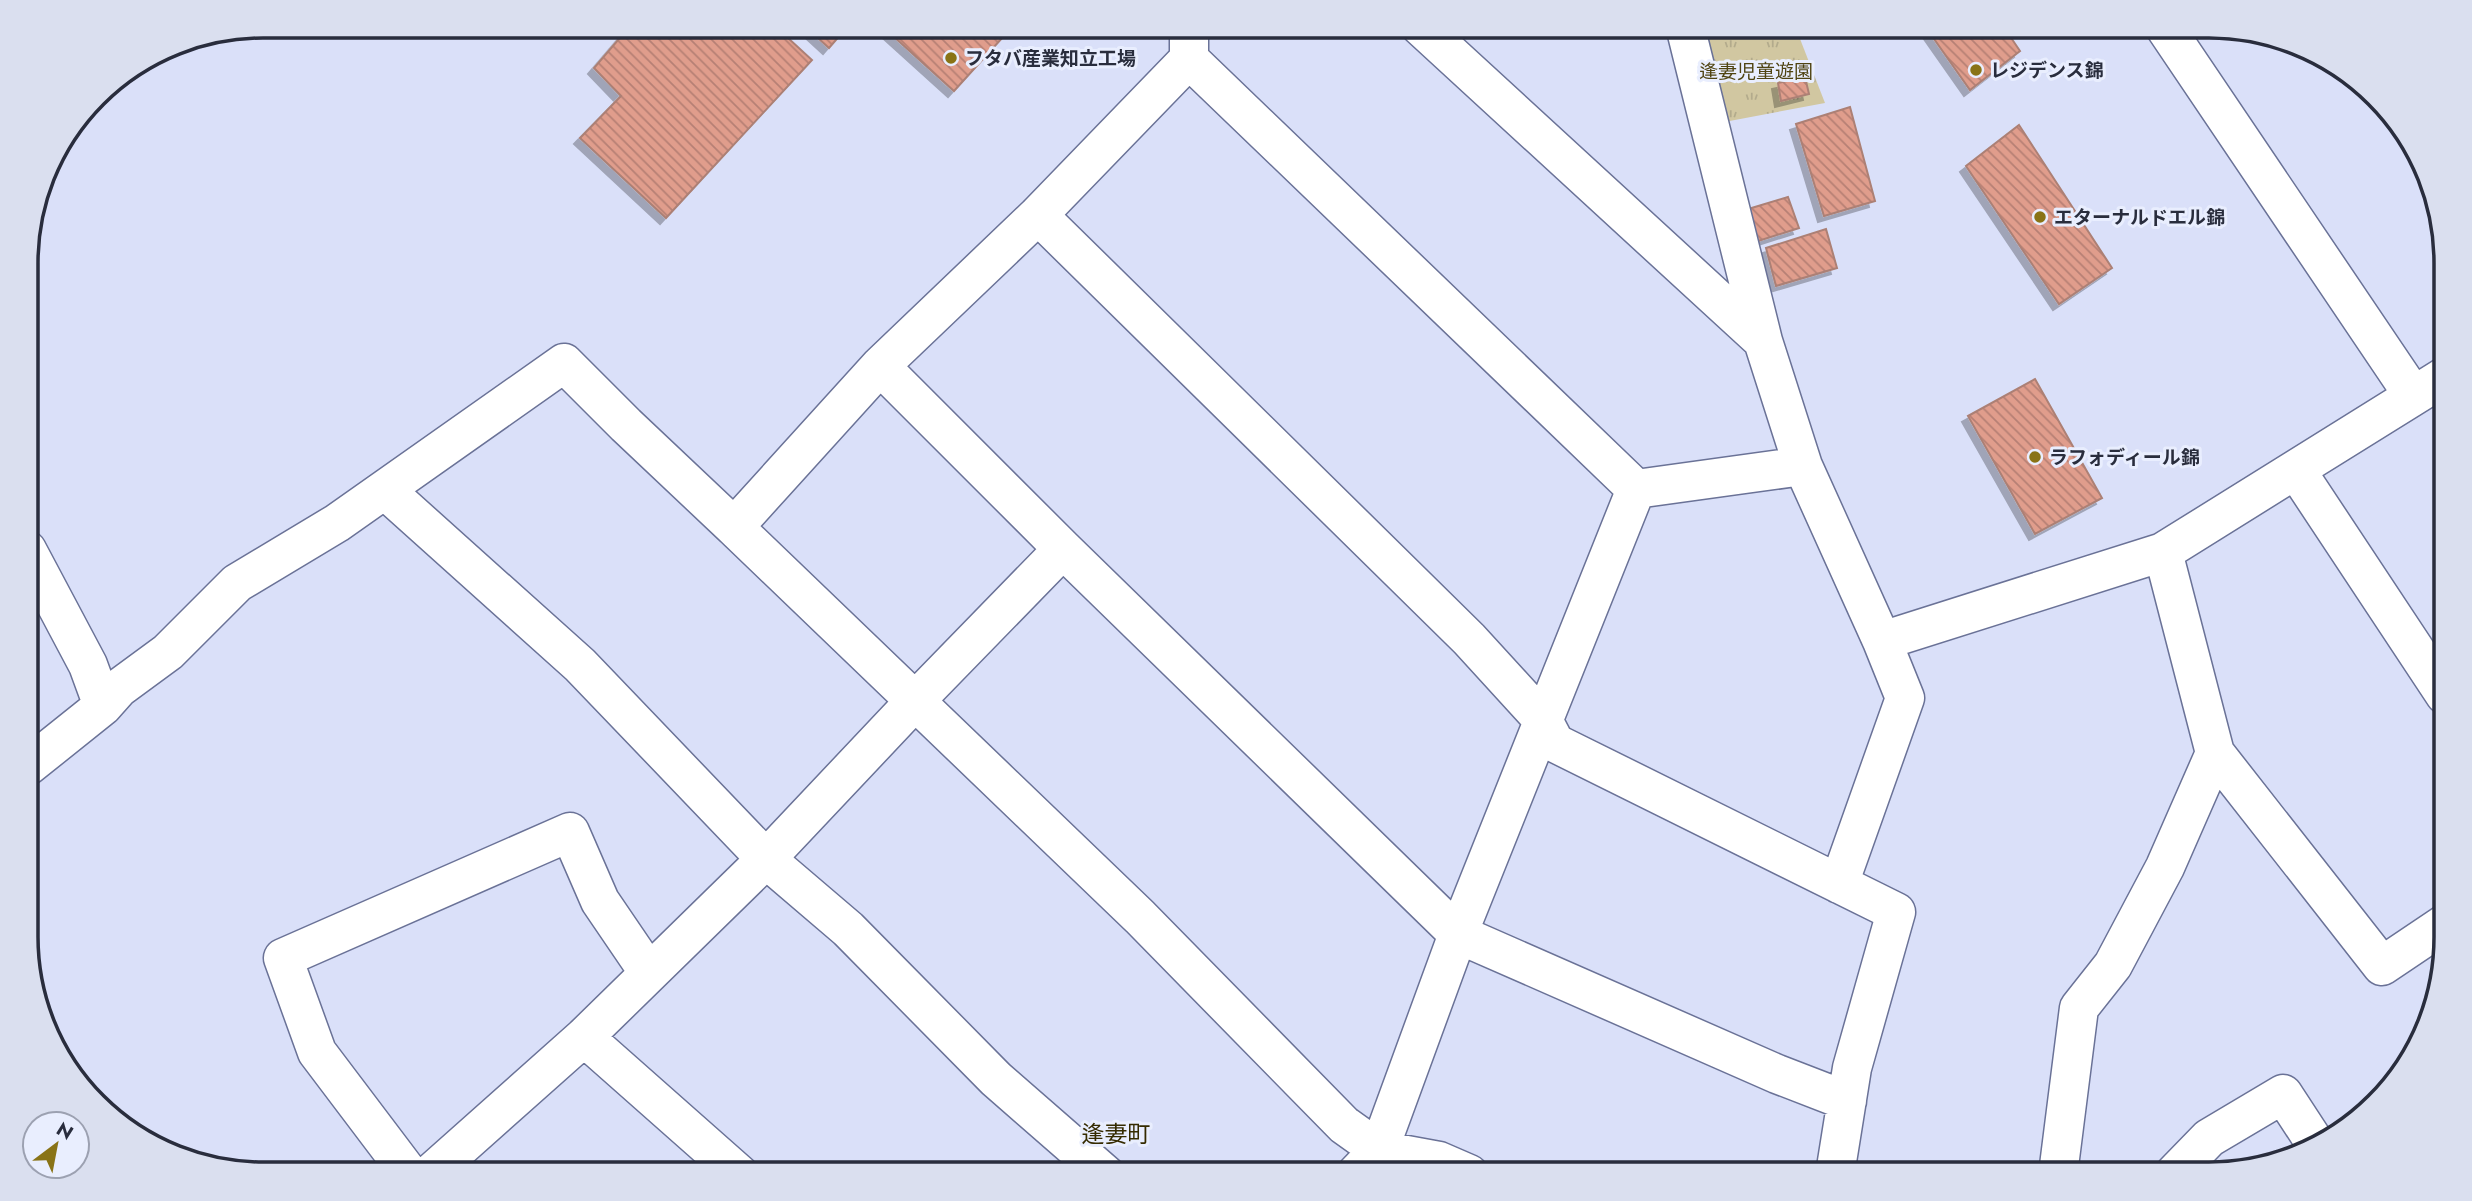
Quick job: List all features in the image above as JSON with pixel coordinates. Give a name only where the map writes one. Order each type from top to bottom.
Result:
[{"type":"street","points":[[1433,38],[1763,341]]},
{"type":"street","points":[[1688,38],[1763,341],[1803,466],[1905,698],[1839,884]]},
{"type":"street","points":[[1882,641],[2163,552],[2429,386],[2173,38]]},
{"type":"street","points":[[734,527],[880,366],[1038,215],[1189,43],[1636,489]]},
{"type":"street","points":[[1038,215],[1469,639],[1543,720],[1555,743],[1896,912],[1852,1068],[1837,1162]]},
{"type":"street","points":[[38,758],[103,706],[119,688],[168,652],[237,583],[337,523],[565,363],[626,425],[1140,917],[1344,1125],[1368,1162]]},
{"type":"street","points":[[880,366],[1063,549],[1458,934],[1777,1074],[1847,1101]]},
{"type":"street","points":[[1636,489],[1803,466]]},
{"type":"street","points":[[2296,470],[2434,678]]},
{"type":"street","points":[[1368,1162],[1636,489]]},
{"type":"street","points":[[385,490],[580,665],[766,859],[848,929],[996,1079],[1091,1162]]},
{"type":"street","points":[[444,1162],[584,1037],[766,859],[1063,549]]},
{"type":"street","points":[[2163,552],[2215,753],[2382,966],[2434,931]]},
{"type":"street","points":[[39,572],[88,665],[103,706]]},
{"type":"street","points":[[2060,1162],[2080,1008],[2113,965],[2165,867],[2215,753]]},
{"type":"street","points":[[400,1162],[317,1052],[283,958],[570,832],[600,901],[649,973]]},
{"type":"street","points":[[584,1037],[725,1162]]},
{"type":"street","points":[[2186,1162],[2209,1139],[2283,1094],[2311,1137]]},
{"type":"street","points":[[1368,1162],[1441,1162]]},
{"type":"green space","name":"逢妻児童遊園","points":[[1699,38],[1800,38],[1825,103],[1719,123]]},
{"type":"building","points":[[620,38],[788,38],[812,60],[666,218],[580,138],[621,96],[594,68]]},
{"type":"building","points":[[818,38],[838,38],[829,48]]},
{"type":"building","name":"フタバ産業知立工場","points":[[895,38],[1002,38],[954,91]]},
{"type":"building","name":"レジデンス錦","points":[[1933,38],[2011,38],[2020,51],[1970,90]]},
{"type":"building","points":[[1805,77],[1809,94],[1781,101],[1778,83]]},
{"type":"building","points":[[1850,107],[1875,201],[1824,216],[1796,124]]},
{"type":"building","name":"エターナルドエル錦","points":[[2019,125],[2112,268],[2059,304],[1966,166]]},
{"type":"building","points":[[1788,197],[1799,228],[1755,242],[1745,210]]},
{"type":"building","points":[[1826,229],[1837,268],[1776,286],[1766,248]]},
{"type":"building","name":"ラフォディール錦","points":[[2035,379],[2102,498],[2035,534],[1968,416]]},
{"type":"place","name":"フタバ産業知立工場","points":[[951,58]]},
{"type":"place","name":"レジデンス錦","points":[[1976,70]]},
{"type":"place","name":"エターナルドエル錦","points":[[2040,217]]},
{"type":"place","name":"ラフォディール錦","points":[[2035,457]]},
{"type":"district","name":"逢妻町","points":[[1116,1134]]}]
